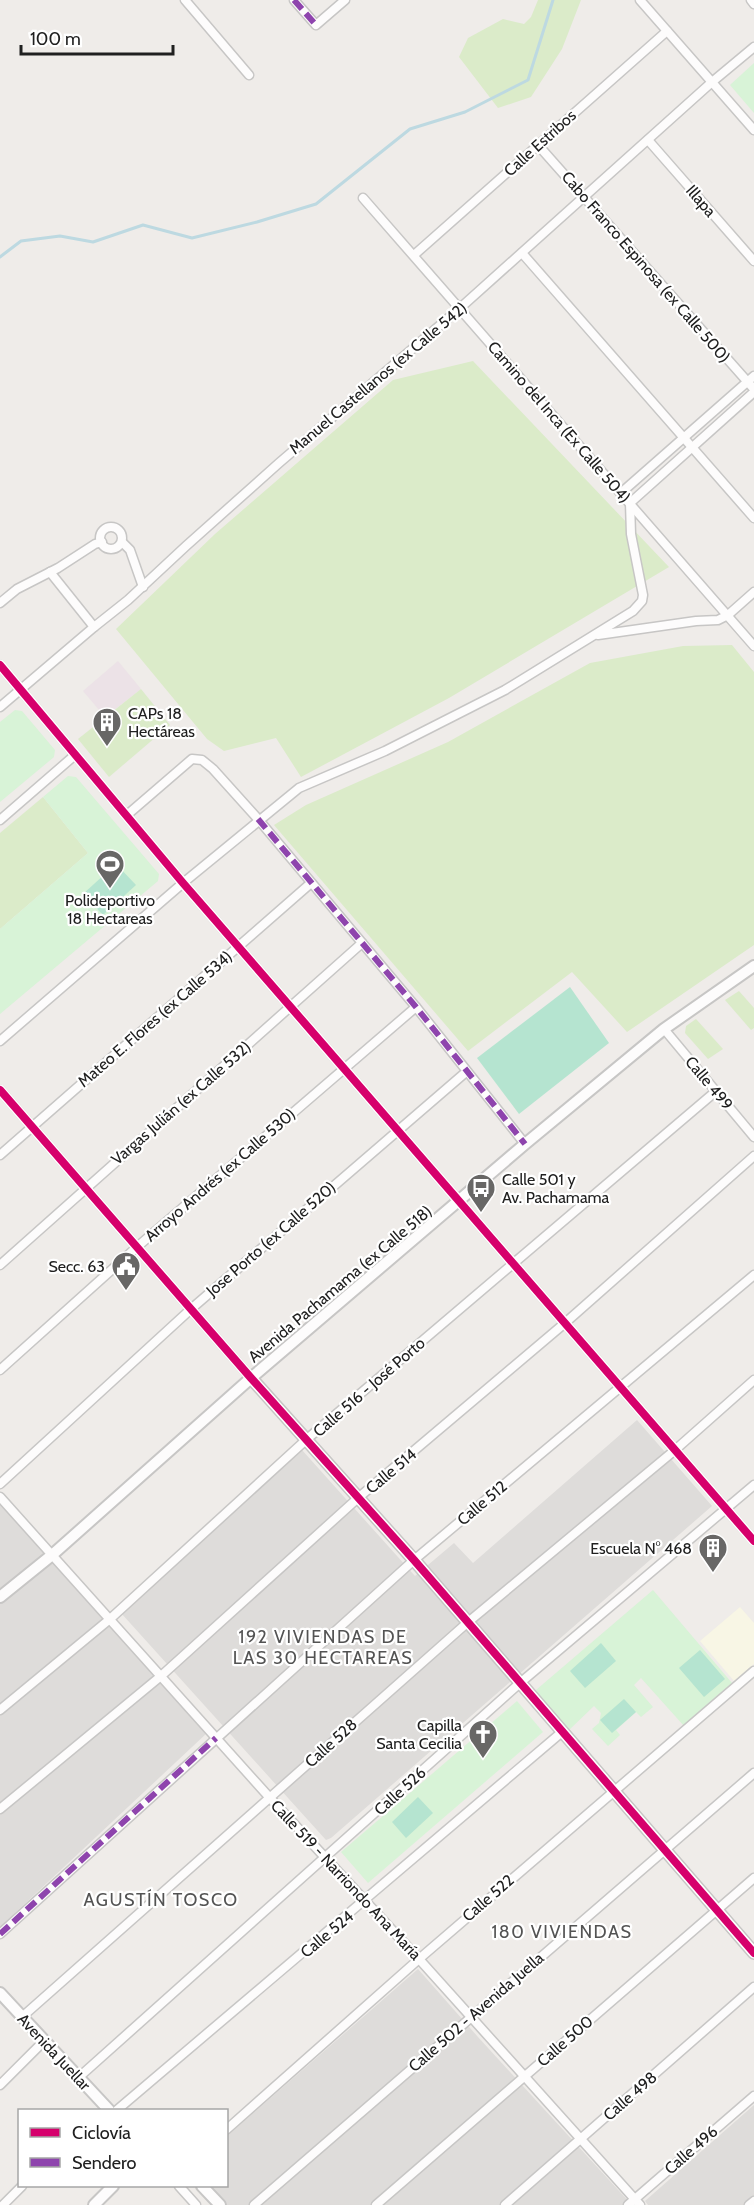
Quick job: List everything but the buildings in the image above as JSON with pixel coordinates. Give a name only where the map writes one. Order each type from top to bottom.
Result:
[{"type":"street","points":[[185,0],[249,75]]},
{"type":"street","points":[[294,0],[316,25],[345,0]]},
{"type":"street","points":[[640,0],[754,129]]},
{"type":"street","points":[[751,0],[754,3]]},
{"type":"street","name":"Calle Estribos","points":[[414,255],[667,30]]},
{"type":"street","name":"Manuel Castellanos (ex Calle 542)","points":[[0,708],[128,600],[279,463],[459,309],[754,47]]},
{"type":"street","name":"Illapa","points":[[648,140],[754,261]]},
{"type":"street","name":"Cabo Franco Espinosa (ex Calle 500)","points":[[538,145],[751,379],[754,391]]},
{"type":"street","name":"Camino del Inca (Ex Calle 504)","points":[[363,198],[622,492],[754,646]]},
{"type":"street","points":[[522,253],[754,518]]},
{"type":"street","points":[[622,492],[751,379]]},
{"type":"street","points":[[0,1041],[258,819],[299,788],[385,751],[505,690],[633,611],[642,601],[643,595],[631,534],[630,503],[754,391]]},
{"type":"street","points":[[122,542],[110,549],[102,542],[102,532],[111,527],[120,532],[122,542],[130,550],[142,587]]},
{"type":"street","points":[[0,603],[17,589],[102,542]]},
{"type":"street","points":[[54,570],[94,627]]},
{"type":"street","points":[[592,636],[718,620],[728,615],[754,592]]},
{"type":"street","points":[[0,665],[343,1069],[754,1541]]},
{"type":"street","points":[[0,820],[75,755]]},
{"type":"street","points":[[127,815],[192,759],[202,760],[213,769],[363,942],[525,1144]]},
{"type":"street","name":"Mateo E. Flores (ex Calle 534)","points":[[0,1155],[311,883]]},
{"type":"street","name":"Vargas Julián (ex Calle 532)","points":[[0,1265],[363,942]]},
{"type":"street","name":"Avenida Pachamama (ex Calle 518)","points":[[0,1597],[251,1378],[525,1144],[664,1029],[754,966]]},
{"type":"street","name":"Arroyo Andrés (ex Calle 530)","points":[[0,1370],[137,1247],[417,1007]]},
{"type":"street","name":"Calle 499","points":[[664,1029],[754,1137]]},
{"type":"street","name":"Jose Porto (ex Calle 520)","points":[[0,1484],[191,1309],[466,1072]]},
{"type":"street","points":[[0,1090],[251,1378],[414,1560],[754,1953]]},
{"type":"street","name":"Calle 516 - José Porto","points":[[0,1710],[110,1619],[307,1439],[715,1092]]},
{"type":"street","name":"Calle 514","points":[[0,1809],[161,1676],[358,1498],[565,1323],[754,1156]]},
{"type":"street","name":"Calle 512","points":[[0,1934],[414,1560],[754,1275]]},
{"type":"street","name":"Calle 528","points":[[22,2017],[467,1623],[675,1450],[754,1380]]},
{"type":"street","name":"Calle 526","points":[[78,2078],[520,1683],[754,1485]]},
{"type":"street","name":"Calle 519 - Narriondo Ana María","points":[[0,1497],[270,1798],[525,2076],[634,2203]]},
{"type":"street","name":"Calle 522","points":[[228,2128],[419,1959],[754,1671]]},
{"type":"street","name":"Calle 524","points":[[118,2109],[365,1902],[562,1732]]},
{"type":"street","name":"Calle 502 - Avenida Juella","points":[[254,2205],[754,1773]]},
{"type":"street","name":"Calle 500","points":[[376,2205],[754,1878]]},
{"type":"street","name":"Calle 498","points":[[505,2205],[754,1987]]},
{"type":"street","name":"Avenida Juellar","points":[[0,1994],[103,2108]]},
{"type":"street","points":[[0,2085],[44,2041]]},
{"type":"street","name":"Calle 496","points":[[634,2203],[754,2096]]},
{"type":"street","points":[[3,2205],[21,2187]]},
{"type":"street","points":[[94,2205],[112,2187]]},
{"type":"street","points":[[180,2187],[196,2205]]},
{"type":"street","points":[[203,2187],[220,2205]]},
{"type":"street","points":[[749,2205],[754,2201]]},
{"type":"shaded area","points":[[118,661],[141,689],[105,717],[83,691]]},
{"type":"shaded area","name":"192 VIVIENDAS DE LAS 30 HECTAREAS","points":[[637,1420],[712,1506],[326,1840],[121,1613],[302,1450],[415,1576],[454,1543],[473,1563]]},
{"type":"shaded area","points":[[0,1502],[208,1732],[0,1927]]},
{"type":"shaded area","points":[[740,1607],[754,1623],[754,1664],[734,1681],[700,1641]]},
{"type":"shaded area","points":[[418,1969],[632,2205],[225,2205],[209,2187],[228,2187],[228,2135]]},
{"type":"shaded area","points":[[754,2105],[754,2205],[648,2205],[645,2201]]},
{"type":"green space","points":[[538,0],[581,0],[562,49],[531,97],[498,108],[459,57],[468,38],[503,19],[524,24],[531,17]]},
{"type":"green space","points":[[754,63],[754,113],[730,85]]},
{"type":"green space","points":[[473,361],[669,567],[449,698],[301,777],[276,738],[224,751],[207,739],[116,629],[215,534],[393,380]]},
{"type":"green space","points":[[732,645],[754,672],[754,945],[627,1032],[572,972],[468,1051],[274,825],[306,805],[448,742],[590,663],[683,646]]},
{"type":"green space","points":[[141,689],[170,725],[109,777],[78,739]]},
{"type":"green space","points":[[15,710],[22,711],[55,750],[54,757],[0,802],[0,722]]},
{"type":"green space","points":[[68,776],[76,777],[159,874],[158,881],[0,1014],[0,929],[88,853],[43,797]]},
{"type":"green space","points":[[43,797],[88,853],[0,929],[0,833]]},
{"type":"green space","name":"Polideportivo 18 Hectareas","points":[[116,864],[136,885],[103,915],[83,894]]},
{"type":"green space","points":[[570,987],[609,1043],[519,1114],[477,1058]]},
{"type":"green space","points":[[739,991],[754,1008],[754,1028],[751,1030],[725,1000]]},
{"type":"green space","points":[[696,1019],[723,1049],[708,1059],[685,1033],[686,1026]]},
{"type":"green space","points":[[653,1590],[732,1683],[684,1726],[641,1678],[634,1685],[653,1707],[641,1717],[636,1712],[616,1730],[620,1735],[608,1746],[592,1729],[599,1723],[601,1713],[594,1706],[568,1731],[540,1699],[536,1690]]},
{"type":"green space","points":[[601,1643],[616,1661],[585,1688],[570,1671]]},
{"type":"green space","points":[[700,1650],[725,1679],[704,1697],[679,1668]]},
{"type":"green space","points":[[624,1699],[636,1712],[612,1733],[600,1720]]},
{"type":"green space","points":[[517,1701],[543,1732],[368,1883],[341,1852]]},
{"type":"green space","points":[[418,1797],[433,1813],[406,1838],[392,1822]]},
{"type":"waterway","points":[[0,257],[21,241],[60,236],[93,242],[143,225],[192,238],[316,204],[410,129],[465,112],[528,80],[553,0]]},
{"type":"marked path","points":[[294,0],[316,25]]},
{"type":"marked path","points":[[258,819],[416,1007],[525,1144]]},
{"type":"marked path","points":[[0,1934],[216,1738]]},
{"type":"cycle path","points":[[0,665],[183,883],[754,1541]]},
{"type":"cycle path","points":[[0,1090],[251,1378],[414,1560],[754,1953]]},
{"type":"place","name":"CAPs 18 Hectáreas","points":[[107,748]]},
{"type":"place","name":"Polideportivo 18 Hectareas","points":[[110,890]]},
{"type":"place","name":"Calle 501 y Av. Pachamama","points":[[481,1214]]},
{"type":"place","name":"Secc. 63","points":[[126,1292]]},
{"type":"place","name":"Escuela N° 468","points":[[713,1574]]},
{"type":"place","name":"Capilla Santa Cecilia","points":[[483,1760]]},
{"type":"district","name":"192 VIVIENDAS DE LAS 30 HECTAREAS","points":[[323,1647]]},
{"type":"district","name":"AGUSTÍN TOSCO","points":[[161,1900]]},
{"type":"district","name":"180 VIVIENDAS","points":[[562,1932]]}]
